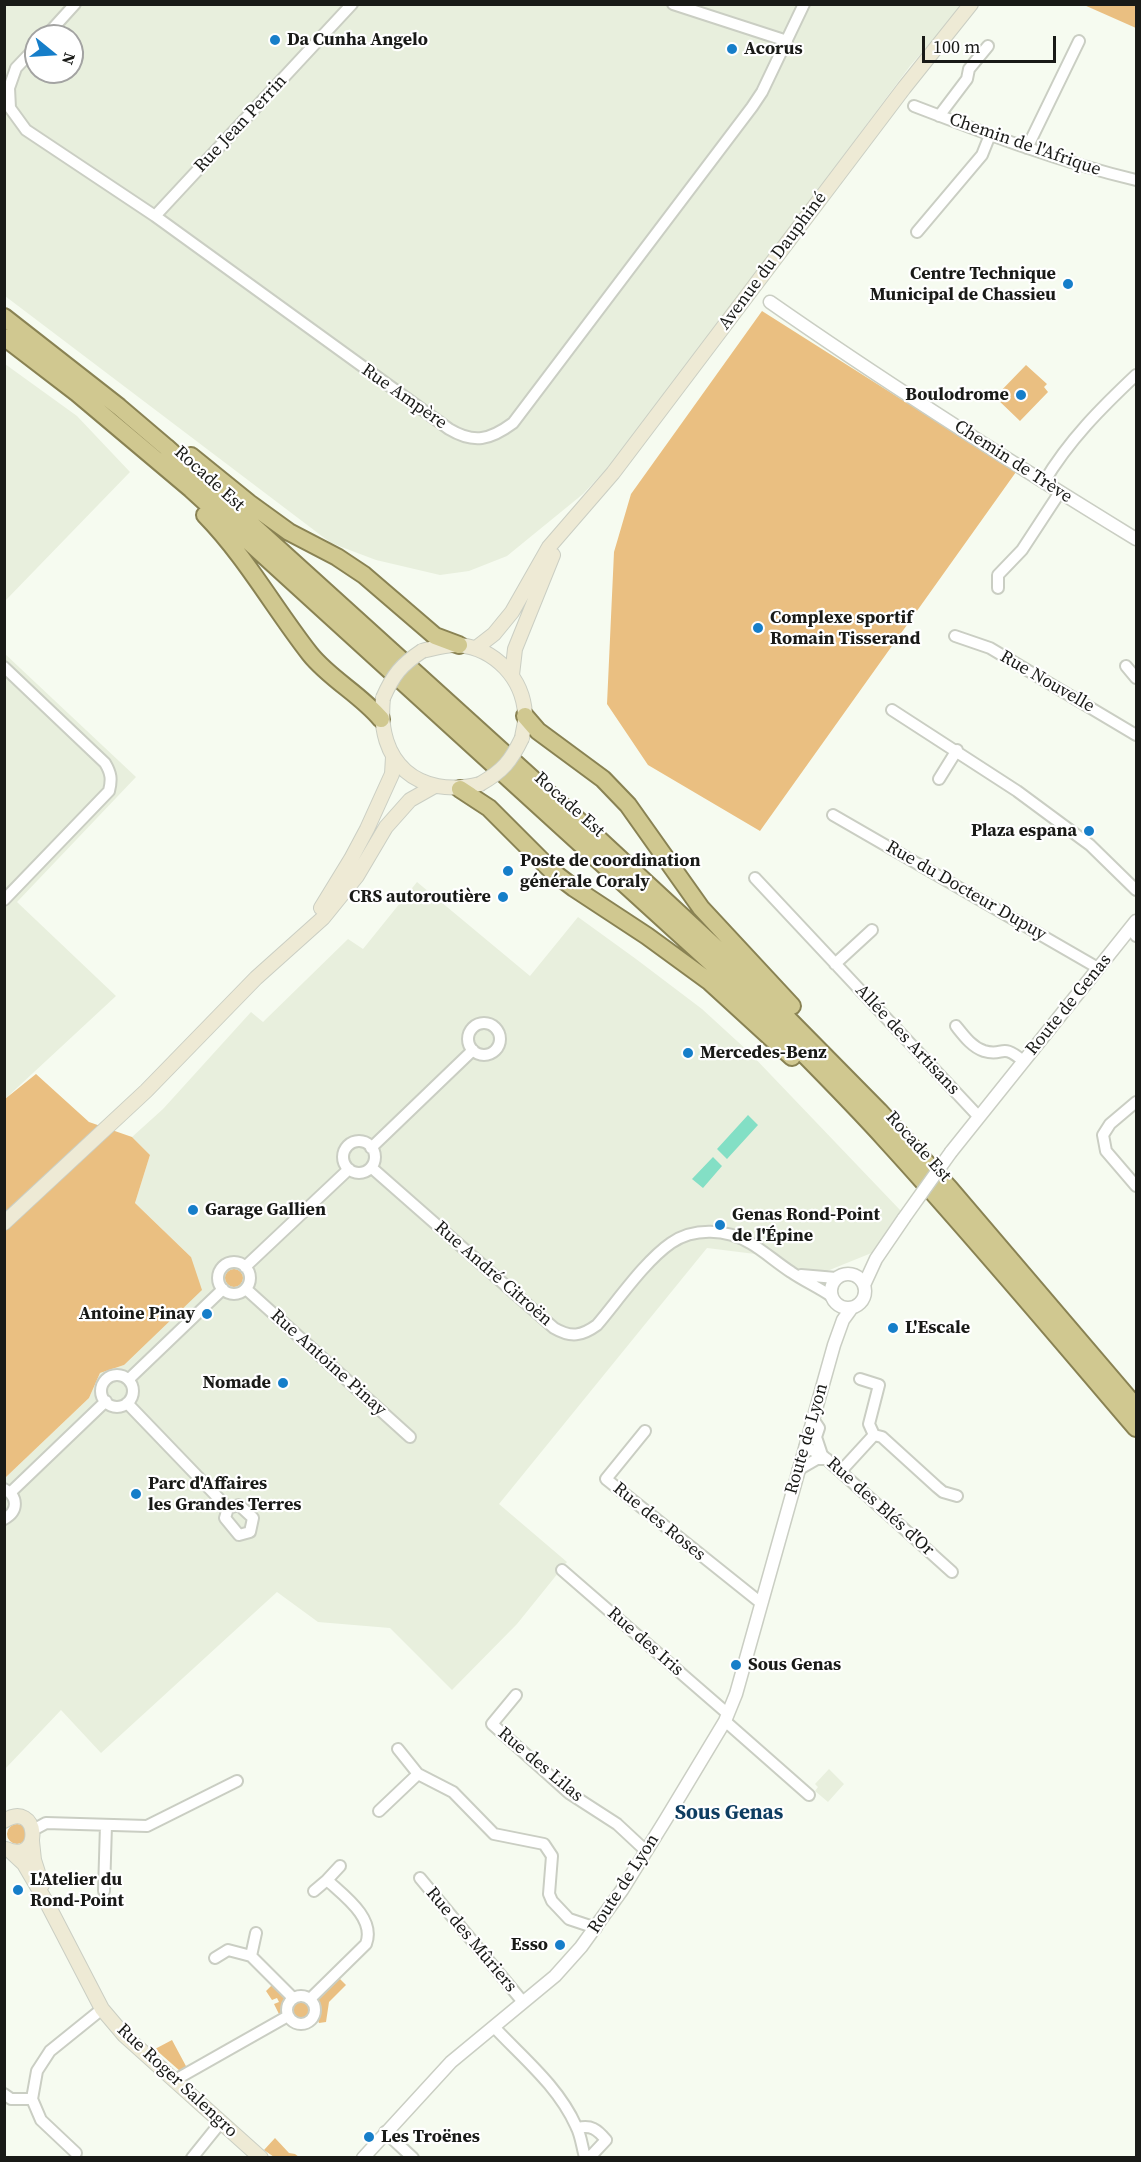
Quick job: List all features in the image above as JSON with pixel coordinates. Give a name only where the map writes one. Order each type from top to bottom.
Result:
[{"type":"highway","name":"Rocade Est","points":[[4,318],[119,407],[175,455],[682,915],[879,1111],[950,1189],[1137,1407]]},
{"type":"highway","name":"Rocade Est","points":[[4,337],[140,445],[191,489],[670,924],[800,1050],[884,1138],[1137,1428]]},
{"type":"highway","points":[[119,407],[137,412],[249,503],[289,532],[337,557],[364,575],[435,636],[459,645]]},
{"type":"highway","points":[[140,445],[145,459],[224,535],[311,656],[381,719]]},
{"type":"highway","points":[[525,716],[538,731],[603,779],[628,805],[709,917],[879,1100],[879,1111]]},
{"type":"highway","points":[[460,789],[489,807],[553,872],[710,982],[821,1084],[870,1134],[884,1138]]},
{"type":"main road","name":"Avenue du Dauphiné","points":[[477,648],[494,634],[512,612],[549,547],[613,473],[970,4]]},
{"type":"main road","name":"Avenue du Dauphiné","points":[[512,675],[515,649],[529,612],[555,549],[575,517]]},
{"type":"main road","points":[[459,645],[477,648],[496,659],[512,675],[522,694],[525,716],[522,738],[513,757],[499,773],[480,784],[460,789],[433,787],[410,775],[393,757],[384,739],[381,719],[383,698],[392,679],[405,663],[423,651],[440,646],[459,645]]},
{"type":"main road","points":[[295,941],[327,900],[351,860],[392,774],[393,757]]},
{"type":"main road","points":[[4,1223],[146,1091],[256,978],[322,918],[357,876],[386,827],[410,800],[433,787]]},
{"type":"main road","points":[[4,1807],[11,1819],[28,1821],[33,1836],[25,1849],[20,1851],[7,1849]]},
{"type":"main road","name":"Rue Roger Salengro","points":[[33,1836],[34,1860],[48,1905]]},
{"type":"main road","name":"Rue Roger Salengro","points":[[7,1849],[24,1864],[102,2009],[124,2035],[261,2157]]},
{"type":"street","points":[[57,24],[75,4]]},
{"type":"street","name":"Rue Jean Perrin","points":[[155,216],[351,4]]},
{"type":"street","points":[[674,4],[787,41]]},
{"type":"street","name":"Rue Ampère","points":[[24,60],[16,68],[9,88],[10,108],[26,130],[155,216],[449,429],[457,434],[476,439],[491,437],[513,423],[745,116],[762,92],[804,4]]},
{"type":"street","points":[[1027,148],[1079,41]]},
{"type":"street","points":[[939,116],[967,79],[969,69],[988,46]]},
{"type":"street","name":"Chemin de l'Afrique","points":[[914,106],[1027,148],[1103,172],[1137,180]]},
{"type":"street","points":[[917,232],[982,155],[990,135]]},
{"type":"street","name":"Chemin de Trève","points":[[770,302],[844,354],[1137,539]]},
{"type":"street","points":[[1044,482],[1074,437],[1098,410],[1137,375]]},
{"type":"street","points":[[998,588],[998,575],[1022,550],[1060,492]]},
{"type":"street","name":"Rue Nouvelle","points":[[955,636],[990,648],[1137,735]]},
{"type":"street","points":[[1126,666],[1137,678]]},
{"type":"street","points":[[4,900],[109,791],[112,780],[105,763],[5,669]]},
{"type":"street","points":[[892,710],[1017,790],[1090,845],[1137,890]]},
{"type":"street","points":[[939,779],[957,750]]},
{"type":"street","name":"Rue du Docteur Dupuy","points":[[833,815],[1098,968]]},
{"type":"street","name":"Allée des Artisans","points":[[755,878],[979,1117]]},
{"type":"street","name":"Route de Genas","points":[[979,1117],[1098,968],[1135,929]]},
{"type":"street","points":[[835,964],[872,930]]},
{"type":"street","points":[[956,1026],[968,1041],[983,1051],[1012,1051],[1023,1061]]},
{"type":"street","points":[[371,1148],[473,1050]]},
{"type":"street","points":[[1137,1102],[1110,1124],[1103,1135],[1106,1151],[1137,1186]]},
{"type":"street","points":[[836,1278],[831,1287],[833,1299],[842,1308],[851,1309],[863,1300],[864,1285],[876,1259],[951,1152],[979,1117]]},
{"type":"street","points":[[360,1142],[371,1148],[375,1159],[372,1168],[363,1173],[349,1169],[344,1157],[349,1146],[360,1142]]},
{"type":"street","name":"Rue André Citroën","points":[[372,1168],[554,1328],[564,1334],[574,1336],[586,1334],[597,1325],[657,1255],[673,1241],[688,1235],[717,1231],[749,1242],[833,1299]]},
{"type":"street","points":[[245,1267],[349,1169]]},
{"type":"street","points":[[795,1275],[836,1278],[849,1274],[876,1259]]},
{"type":"street","points":[[233,1262],[245,1267],[250,1276],[246,1289],[234,1294],[223,1289],[218,1277],[221,1268],[233,1262]]},
{"type":"street","points":[[849,1274],[857,1276],[864,1285]]},
{"type":"street","points":[[129,1380],[223,1289]]},
{"type":"street","name":"Rue Antoine Pinay","points":[[246,1289],[410,1437]]},
{"type":"street","name":"Route de Lyon","points":[[833,1299],[834,1345]]},
{"type":"street","name":"Route de Lyon","points":[[365,2154],[451,2062],[555,1976],[596,1928],[727,1718],[736,1694],[834,1345],[843,1320],[851,1309]]},
{"type":"street","points":[[120,1375],[129,1380],[133,1394],[128,1403],[118,1407],[106,1401],[101,1390],[105,1380],[120,1375]]},
{"type":"street","points":[[860,1379],[879,1385],[869,1424],[874,1435]]},
{"type":"street","points":[[4,1519],[10,1516],[15,1507],[15,1502],[8,1491],[106,1401]]},
{"type":"street","points":[[128,1403],[228,1508]]},
{"type":"street","points":[[798,1470],[824,1457],[816,1437],[819,1428],[813,1419]]},
{"type":"street","name":"Rue des Roses","points":[[645,1431],[606,1479],[761,1604]]},
{"type":"street","points":[[841,1471],[874,1435]]},
{"type":"street","points":[[874,1435],[882,1437],[937,1487],[957,1496]]},
{"type":"street","name":"Rue des Blés d'Or","points":[[805,1447],[824,1457],[841,1471],[952,1572]]},
{"type":"street","name":"Rue des Iris","points":[[562,1570],[809,1795]]},
{"type":"street","name":"Rue des Lilas","points":[[516,1695],[492,1724],[569,1794],[617,1824],[646,1851]]},
{"type":"street","points":[[398,1749],[418,1774],[453,1792],[494,1834],[544,1844],[552,1856],[549,1894],[552,1901],[568,1919],[596,1928]]},
{"type":"street","points":[[379,1811],[418,1774]]},
{"type":"street","points":[[33,1836],[45,1823],[147,1826],[237,1781]]},
{"type":"street","points":[[104,1891],[106,1825]]},
{"type":"street","points":[[314,1891],[340,1866]]},
{"type":"street","name":"Rue des Mûriers","points":[[420,1878],[523,2002]]},
{"type":"street","points":[[310,1999],[366,1944],[368,1936],[368,1929],[357,1908],[327,1880]]},
{"type":"street","points":[[251,1956],[256,1934]]},
{"type":"street","points":[[215,1958],[228,1950],[251,1956],[294,1998]]},
{"type":"street","points":[[302,1996],[310,1999],[314,2011],[308,2022],[295,2022],[288,2016],[288,2004],[294,1998],[302,1996]]},
{"type":"street","points":[[76,2153],[41,2120],[32,2099],[37,2072],[50,2051],[102,2009]]},
{"type":"street","points":[[175,2080],[288,2016]]},
{"type":"street","points":[[494,2027],[550,2085],[578,2128]]},
{"type":"street","points":[[4,2094],[11,2099],[32,2099]]},
{"type":"street","points":[[192,2157],[221,2122]]},
{"type":"street","points":[[385,2132],[413,2157]]},
{"type":"shaded area","points":[[4,5],[964,5],[910,66],[627,447],[583,494],[507,556],[469,571],[440,575],[376,560],[331,543],[5,296]]},
{"type":"shaded area","points":[[1084,5],[1136,5],[1136,28]]},
{"type":"shaded area","name":"Complexe sportif Romain Tisserand","points":[[762,311],[1016,472],[760,831],[648,765],[607,704],[614,552],[631,494]]},
{"type":"shaded area","points":[[5,364],[77,416],[130,472],[5,601]]},
{"type":"shaded area","name":"Boulodrome","points":[[1026,365],[1047,384],[1044,387],[1048,392],[1020,421],[995,397]]},
{"type":"shaded area","points":[[4,653],[136,777],[17,902],[116,996],[5,1099]]},
{"type":"shaded area","points":[[417,882],[530,976],[578,917],[702,1009],[749,1052],[901,1211],[874,1252],[827,1271],[820,1284],[763,1255],[707,1248],[499,1504],[567,1562],[517,1624],[452,1690],[390,1628],[318,1622],[277,1592],[101,1753],[61,1710],[5,1769],[5,1478],[89,1398],[100,1373],[124,1365],[191,1257],[135,1203],[150,1155],[132,1137],[163,1109],[251,1012],[263,1022],[348,939],[363,949]]},
{"type":"shaded area","points":[[36,1074],[89,1122],[132,1137],[150,1155],[135,1203],[191,1257],[202,1290],[124,1365],[100,1373],[89,1398],[5,1478],[5,1099]]},
{"type":"shaded area","points":[[748,1115],[758,1125],[727,1159],[717,1149]]},
{"type":"shaded area","points":[[713,1157],[722,1166],[703,1188],[692,1179]]},
{"type":"shaded area","points":[[230,1269],[238,1269],[243,1274],[241,1285],[230,1287],[225,1282],[225,1274]]},
{"type":"shaded area","points":[[829,1769],[844,1784],[828,1802],[815,1791],[818,1787],[815,1784]]},
{"type":"shaded area","points":[[13,1824],[21,1824],[27,1830],[27,1838],[21,1844],[13,1844],[7,1838],[7,1830]]},
{"type":"shaded area","points":[[338,1977],[346,1985],[329,2002],[326,2022],[319,2023],[316,2016],[316,2000]]},
{"type":"shaded area","points":[[272,1985],[286,1999],[280,2016],[274,2004],[279,2002],[277,1998],[272,2000],[266,1991]]},
{"type":"shaded area","points":[[297,1999],[305,1999],[311,2005],[311,2013],[305,2019],[297,2019],[291,2013],[291,2005]]},
{"type":"shaded area","points":[[172,2040],[187,2068],[180,2071],[155,2049]]},
{"type":"shaded area","points":[[275,2138],[289,2153],[299,2157],[274,2157],[264,2150]]},
{"type":"place","name":"Da Cunha Angelo","points":[[275,40]]},
{"type":"place","name":"Acorus","points":[[732,49]]},
{"type":"place","name":"Centre Technique Municipal de Chassieu","points":[[1068,284]]},
{"type":"place","name":"Boulodrome","points":[[1021,395]]},
{"type":"place","name":"Complexe sportif Romain Tisserand","points":[[758,628]]},
{"type":"place","name":"Plaza espana","points":[[1089,831]]},
{"type":"place","name":"Poste de coordination générale Coraly","points":[[508,871]]},
{"type":"place","name":"CRS autoroutière","points":[[503,897]]},
{"type":"place","name":"Mercedes-Benz","points":[[688,1053]]},
{"type":"place","name":"Garage Gallien","points":[[193,1210]]},
{"type":"place","name":"Genas Rond-Point de l'Épine","points":[[720,1225]]},
{"type":"place","name":"Antoine Pinay","points":[[207,1314]]},
{"type":"place","name":"L'Escale","points":[[893,1328]]},
{"type":"place","name":"Nomade","points":[[283,1383]]},
{"type":"place","name":"Parc d'Affaires les Grandes Terres","points":[[136,1494]]},
{"type":"place","name":"Sous Genas","points":[[736,1665]]},
{"type":"place","name":"L'Atelier du Rond-Point","points":[[18,1890]]},
{"type":"place","name":"Esso","points":[[560,1945]]},
{"type":"place","name":"Les Troënes","points":[[369,2137]]},
{"type":"district","name":"Sous Genas","points":[[729,1814]]}]
